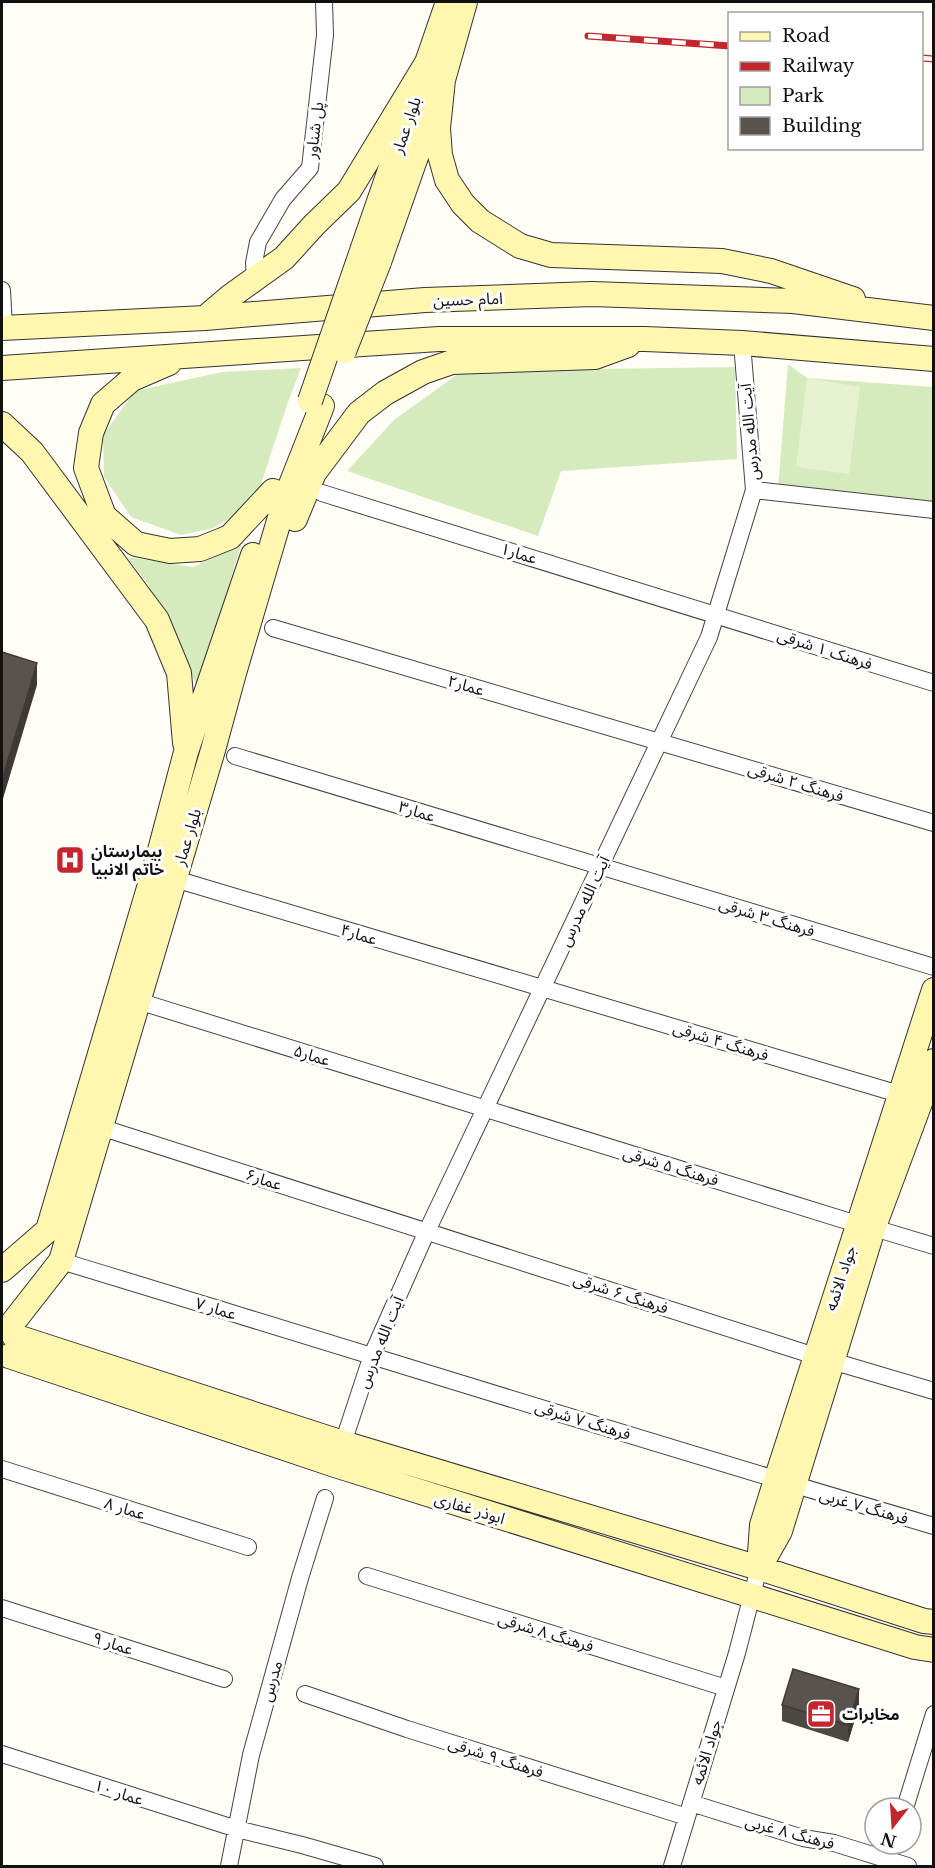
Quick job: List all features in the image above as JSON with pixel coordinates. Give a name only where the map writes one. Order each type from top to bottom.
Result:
[{"type":"main road","name":"بلوار عمار","points":[[371,255],[428,61],[448,2]]},
{"type":"main road","points":[[316,404],[371,255],[443,80],[465,2]]},
{"type":"main road","points":[[205,318],[284,258],[349,191],[428,61]]},
{"type":"main road","points":[[443,80],[438,128],[440,155],[447,180],[463,204],[480,221],[520,246],[551,255],[722,261],[771,271],[898,315]]},
{"type":"main road","name":"امام حسین","points":[[3,328],[205,318],[425,300],[592,294],[793,301],[933,318]]},
{"type":"main road","points":[[2,368],[439,339],[645,339],[742,343],[933,359]]},
{"type":"main road","points":[[234,673],[261,627],[297,512],[314,473],[359,414],[385,393],[423,372],[452,362],[595,357],[645,339]]},
{"type":"main road","points":[[183,356],[132,379],[103,404],[91,433],[86,468],[104,516],[136,544],[170,551],[200,549],[230,537],[273,491]]},
{"type":"main road","name":"بلوار عمار","points":[[6,1348],[60,1261],[138,1001],[159,854],[186,752],[273,491],[316,404]]},
{"type":"main road","name":"بلوار عمار","points":[[2,1270],[48,1230],[147,931],[175,879],[286,496],[316,404]]},
{"type":"main road","points":[[2,424],[32,452],[157,620],[179,673],[186,752]]},
{"type":"main road","name":"جواد الائمه","points":[[918,1101],[933,990]]},
{"type":"main road","name":"جواد الائمه","points":[[759,1568],[780,1531],[785,1483],[865,1226],[933,1061]]},
{"type":"main road","name":"ابوذر غفاری","points":[[6,1348],[343,1443],[933,1622]]},
{"type":"main road","name":"ابوذر غفاری","points":[[6,1348],[335,1466],[752,1597],[915,1647],[933,1650]]},
{"type":"street","name":"پل شناور","points":[[255,279],[254,263],[258,242],[283,199],[310,168],[325,35],[324,2]]},
{"type":"street","points":[[2,290],[3,328]]},
{"type":"street","name":"آیت الله مدرس","points":[[343,1443],[372,1355],[427,1231],[709,637],[754,490],[742,343]]},
{"type":"street","points":[[754,490],[933,510]]},
{"type":"street","name":"عمار۱","points":[[322,493],[716,614]]},
{"type":"street","name":"فرهنک ۱ شرقی","points":[[716,614],[933,683]]},
{"type":"street","name":"عمار۲","points":[[273,628],[659,742]]},
{"type":"street","name":"فرهنگ ۲ شرقی","points":[[659,742],[933,823]]},
{"type":"street","name":"عمار۳","points":[[235,756],[600,866]]},
{"type":"street","name":"فرهنگ ۳ شرقی","points":[[600,866],[933,967]]},
{"type":"street","name":"عمار۴","points":[[175,879],[542,988]]},
{"type":"street","name":"فرهنگ ۴ شرقی","points":[[542,988],[918,1101]]},
{"type":"street","name":"عمار۵","points":[[138,1001],[485,1108]]},
{"type":"street","name":"فرهنگ ۵ شرقی","points":[[485,1108],[933,1246]]},
{"type":"street","name":"عمار۶","points":[[100,1127],[427,1231]]},
{"type":"street","name":"فرهنگ ۶ شرقی","points":[[427,1231],[933,1391]]},
{"type":"street","name":"عمار ۷","points":[[60,1261],[372,1355]]},
{"type":"street","name":"فرهنگ ۷ شرقی","points":[[372,1355],[785,1483]]},
{"type":"street","name":"عمار ۸","points":[[2,1469],[248,1547]]},
{"type":"street","name":"فرهنگ ۷ غربی","points":[[785,1483],[933,1526]]},
{"type":"street","name":"مدرس","points":[[229,1866],[251,1755],[300,1578],[325,1498]]},
{"type":"street","name":"جواد الائمه","points":[[672,1866],[726,1688],[759,1568]]},
{"type":"street","name":"فرهنگ ۸ شرقی","points":[[367,1576],[726,1688]]},
{"type":"street","name":"عمار ۹","points":[[2,1608],[224,1679]]},
{"type":"street","name":"فرهنگ ۹ شرقی","points":[[305,1694],[407,1729],[689,1810]]},
{"type":"street","points":[[909,1796],[932,1726]]},
{"type":"street","name":"عمار ۱۰","points":[[2,1754],[237,1829],[375,1866]]},
{"type":"street","name":"فرهنگ ۸ غربی","points":[[689,1810],[890,1857],[908,1866]]},
{"type":"green space","points":[[788,364],[807,378],[933,387],[933,502],[778,489]]},
{"type":"green space","points":[[735,367],[737,459],[561,471],[538,536],[347,471],[394,420],[462,371]]},
{"type":"green space","points":[[301,368],[259,490],[252,504],[214,528],[181,535],[131,517],[104,477],[103,435],[135,391],[222,372]]},
{"type":"green space","points":[[807,378],[860,387],[849,474],[796,467]]},
{"type":"green space","points":[[241,545],[198,688],[148,584],[127,557],[193,567]]},
{"type":"building","points":[[2,652],[37,663],[2,780]]},
{"type":"building","points":[[793,1669],[859,1689],[848,1725],[782,1705]]},
{"type":"railway","points":[[588,36],[728,46]]},
{"type":"railway","points":[[923,58],[934,59]]},
{"type":"place","name":"بیمارستان خاتم الانبیا","points":[[70,860]]},
{"type":"place","name":"مخابرات","points":[[821,1714]]}]
